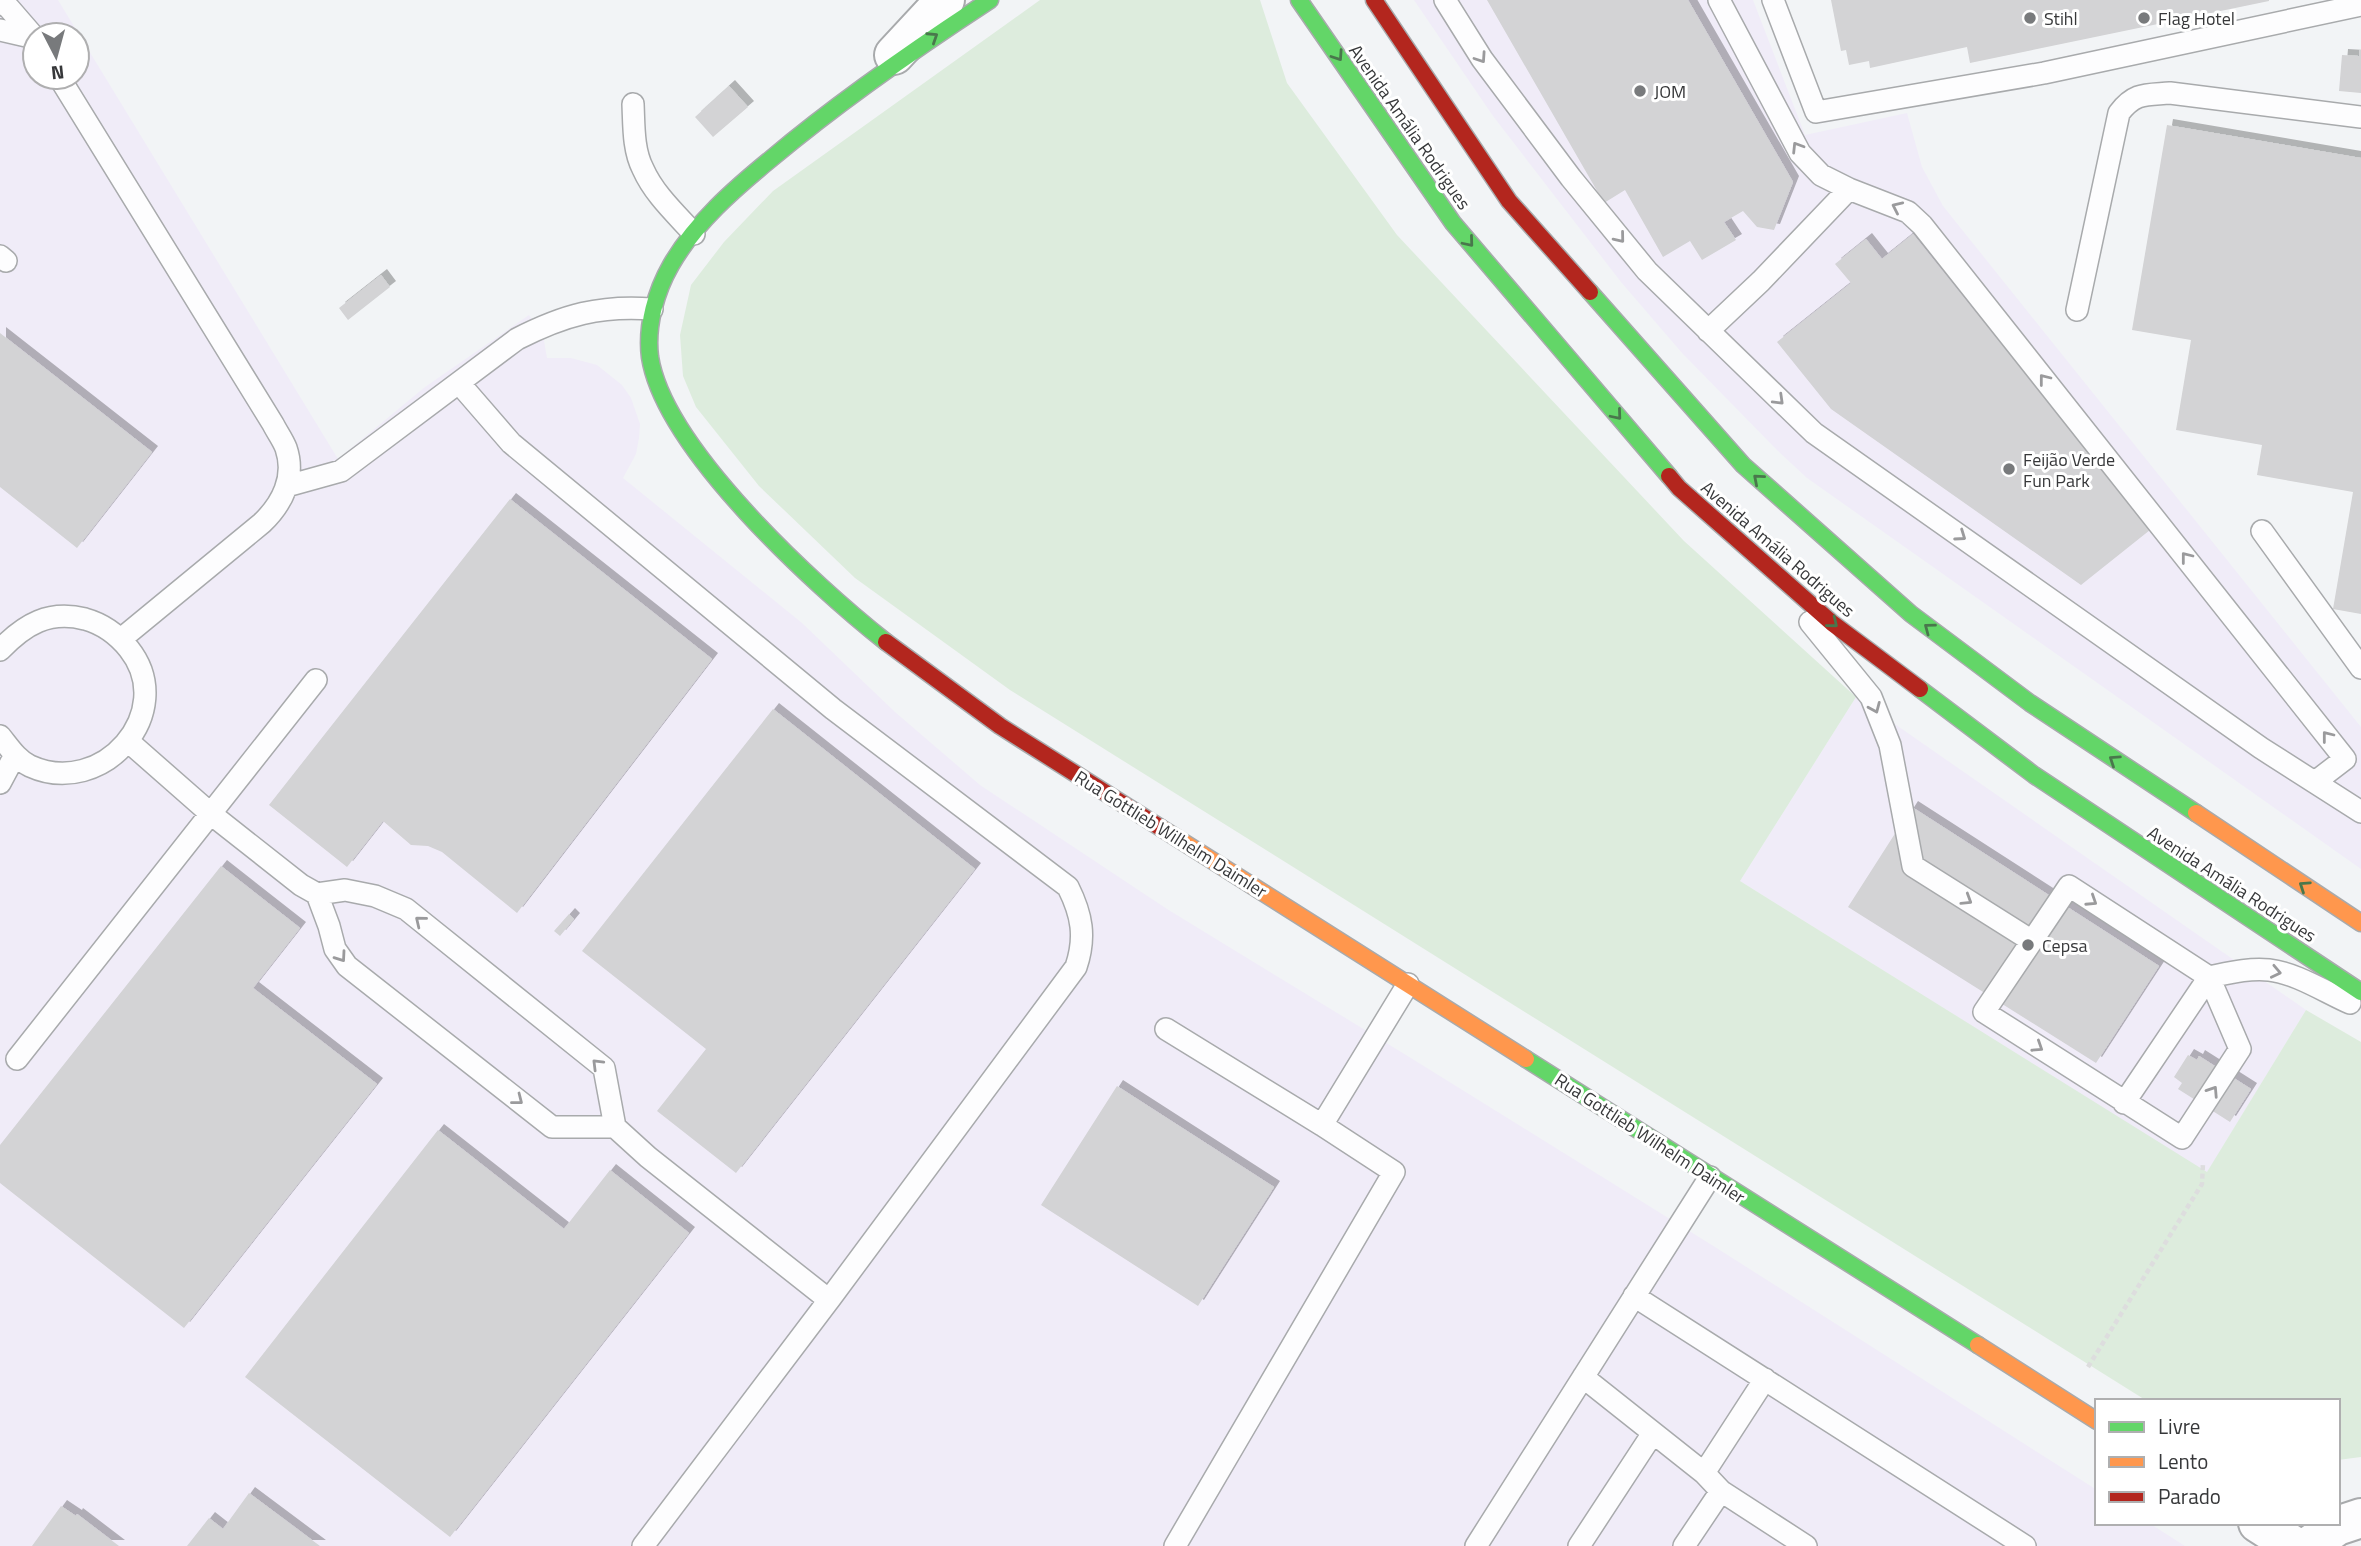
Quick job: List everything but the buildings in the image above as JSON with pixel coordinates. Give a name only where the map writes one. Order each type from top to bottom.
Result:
[{"type":"main road","name":"Rua Gottlieb Wilhelm Daimler","points":[[990,0],[876,75],[800,133],[730,194],[670,266],[652,309],[650,355],[660,389],[675,420],[705,462],[746,511],[832,597],[1000,726],[2095,1420]]},
{"type":"main road","name":"Avenida Amália Rodrigues","points":[[1299,0],[1453,223],[1679,488],[1832,623],[2034,775],[2361,992]]},
{"type":"main road","name":"Avenida Amália Rodrigues","points":[[1374,0],[1509,201],[1742,465],[1911,614],[2030,703],[2361,923]]},
{"type":"street","name":"Rua Gottlieb Wilhelm Daimler","points":[[876,75],[945,0]]},
{"type":"street","points":[[2309,1546],[2337,1526],[2361,1518]]},
{"type":"street","points":[[2261,1525],[2294,1546]]},
{"type":"lane","points":[[1445,0],[1482,60],[1571,178],[1647,271],[1814,433],[2261,748],[2361,812]]},
{"type":"lane","points":[[1718,0],[1800,153],[1821,175],[1908,212],[1922,225],[2320,727],[2345,760],[2315,782]]},
{"type":"lane","points":[[1773,0],[1816,112],[2044,73],[2361,5]]},
{"type":"lane","points":[[0,2],[21,22]]},
{"type":"lane","points":[[0,30],[21,35]]},
{"type":"lane","points":[[68,91],[273,424],[286,448],[289,474],[277,509],[121,639]]},
{"type":"lane","points":[[2077,310],[2119,113],[2128,102],[2140,95],[2170,93],[2361,117]]},
{"type":"lane","points":[[633,104],[636,145],[642,168],[662,199],[694,234]]},
{"type":"lane","points":[[1709,331],[1849,189]]},
{"type":"lane","points":[[287,486],[341,471],[517,339],[542,326],[601,309],[652,309]]},
{"type":"lane","points":[[458,383],[511,443],[833,709],[1068,887],[1078,905],[1083,926],[1082,950],[1076,967],[643,1546]]},
{"type":"lane","points":[[2262,531],[2361,668]]},
{"type":"lane","points":[[1758,557],[1871,697],[1890,745],[1913,866],[2032,941]]},
{"type":"lane","points":[[0,650],[20,630],[45,618],[72,616],[99,622],[121,639],[135,656],[142,677],[144,700],[139,723],[129,742],[108,761],[84,772],[57,773],[30,766],[15,755],[0,736]]},
{"type":"lane","points":[[17,1059],[316,680]]},
{"type":"lane","points":[[129,742],[211,814],[301,885],[317,894],[345,890],[375,896],[406,909],[604,1068],[615,1127],[648,1157],[829,1300]]},
{"type":"lane","points":[[0,783],[15,755]]},
{"type":"lane","points":[[2069,886],[2209,977],[2240,1049],[2182,1138],[1984,1012],[2032,941],[2069,886]]},
{"type":"lane","points":[[317,894],[335,949],[347,966],[552,1127],[615,1127]]},
{"type":"lane","points":[[2124,1103],[2209,977],[2250,970],[2271,970],[2293,976],[2361,1009]]},
{"type":"lane","points":[[1322,1125],[1408,984]]},
{"type":"lane","points":[[1166,1030],[1394,1171],[1175,1546]]},
{"type":"lane","points":[[1476,1546],[1710,1177]]},
{"type":"lane","points":[[1634,1296],[2025,1546]]},
{"type":"lane","points":[[1583,1377],[1704,1473],[1721,1491],[1806,1546]]},
{"type":"lane","points":[[1704,1473],[1765,1379]]},
{"type":"lane","points":[[1580,1546],[1653,1433]]},
{"type":"lane","points":[[1684,1546],[1721,1491]]},
{"type":"path","points":[[2066,1402],[2202,1184],[2204,1164],[2182,1138]]},
{"type":"shaded area","points":[[0,0],[58,0],[71,21],[21,21],[21,91],[91,91],[91,54],[338,459],[425,387],[529,315],[543,335],[547,358],[571,358],[597,365],[622,385],[631,398],[640,424],[639,438],[636,454],[623,478],[802,623],[895,712],[980,785],[1167,909],[1715,1247],[2095,1489],[2095,1525],[2152,1525],[2185,1546],[0,1546]]},
{"type":"shaded area","points":[[1414,0],[1753,0],[1805,135],[1907,113],[1922,167],[1943,206],[2361,727],[2361,869],[1807,478],[1682,353],[1621,282],[1493,116]]},
{"type":"shaded area","name":"Cepsa","points":[[1856,697],[2306,1010],[2207,1173],[1740,881]]},
{"type":"green space","points":[[1040,0],[1260,0],[1287,83],[1397,235],[1684,541],[1856,697],[1740,881],[2207,1172],[2306,1010],[2361,1042],[2361,1457],[2340,1460],[2340,1399],[2144,1399],[1010,690],[855,578],[759,486],[696,407],[683,376],[680,335],[691,285],[724,242],[773,191]]},
{"type":"traffic: fast","points":[[886,642],[783,551],[712,472],[683,432],[661,393],[650,357],[649,333],[657,297],[671,265],[703,221],[730,194],[852,95],[990,0]]},
{"type":"traffic: fast","points":[[1299,0],[1453,223],[1669,476]]},
{"type":"traffic: fast","points":[[1590,292],[1743,465],[1911,614],[2030,703],[2196,813]]},
{"type":"traffic: fast","points":[[1920,689],[2034,775],[2361,992]]},
{"type":"traffic: fast","points":[[1526,1059],[1978,1345]]},
{"type":"traffic: slow","points":[[2196,813],[2361,923]]},
{"type":"traffic: slow","points":[[1161,828],[1526,1059]]},
{"type":"traffic: slow","points":[[1978,1345],[2095,1420]]},
{"type":"traffic: jam","points":[[1374,0],[1509,201],[1590,292]]},
{"type":"traffic: jam","points":[[1669,476],[1679,488],[1832,623],[1920,689]]},
{"type":"traffic: jam","points":[[886,642],[1000,726],[1161,828]]},
{"type":"place","name":"Stihl","points":[[2030,18]]},
{"type":"place","name":"Flag Hotel","points":[[2144,18]]},
{"type":"place","name":"JOM","points":[[1640,91]]},
{"type":"place","name":"Feijão Verde Fun Park","points":[[2009,469]]},
{"type":"place","name":"Cepsa","points":[[2028,945]]}]
